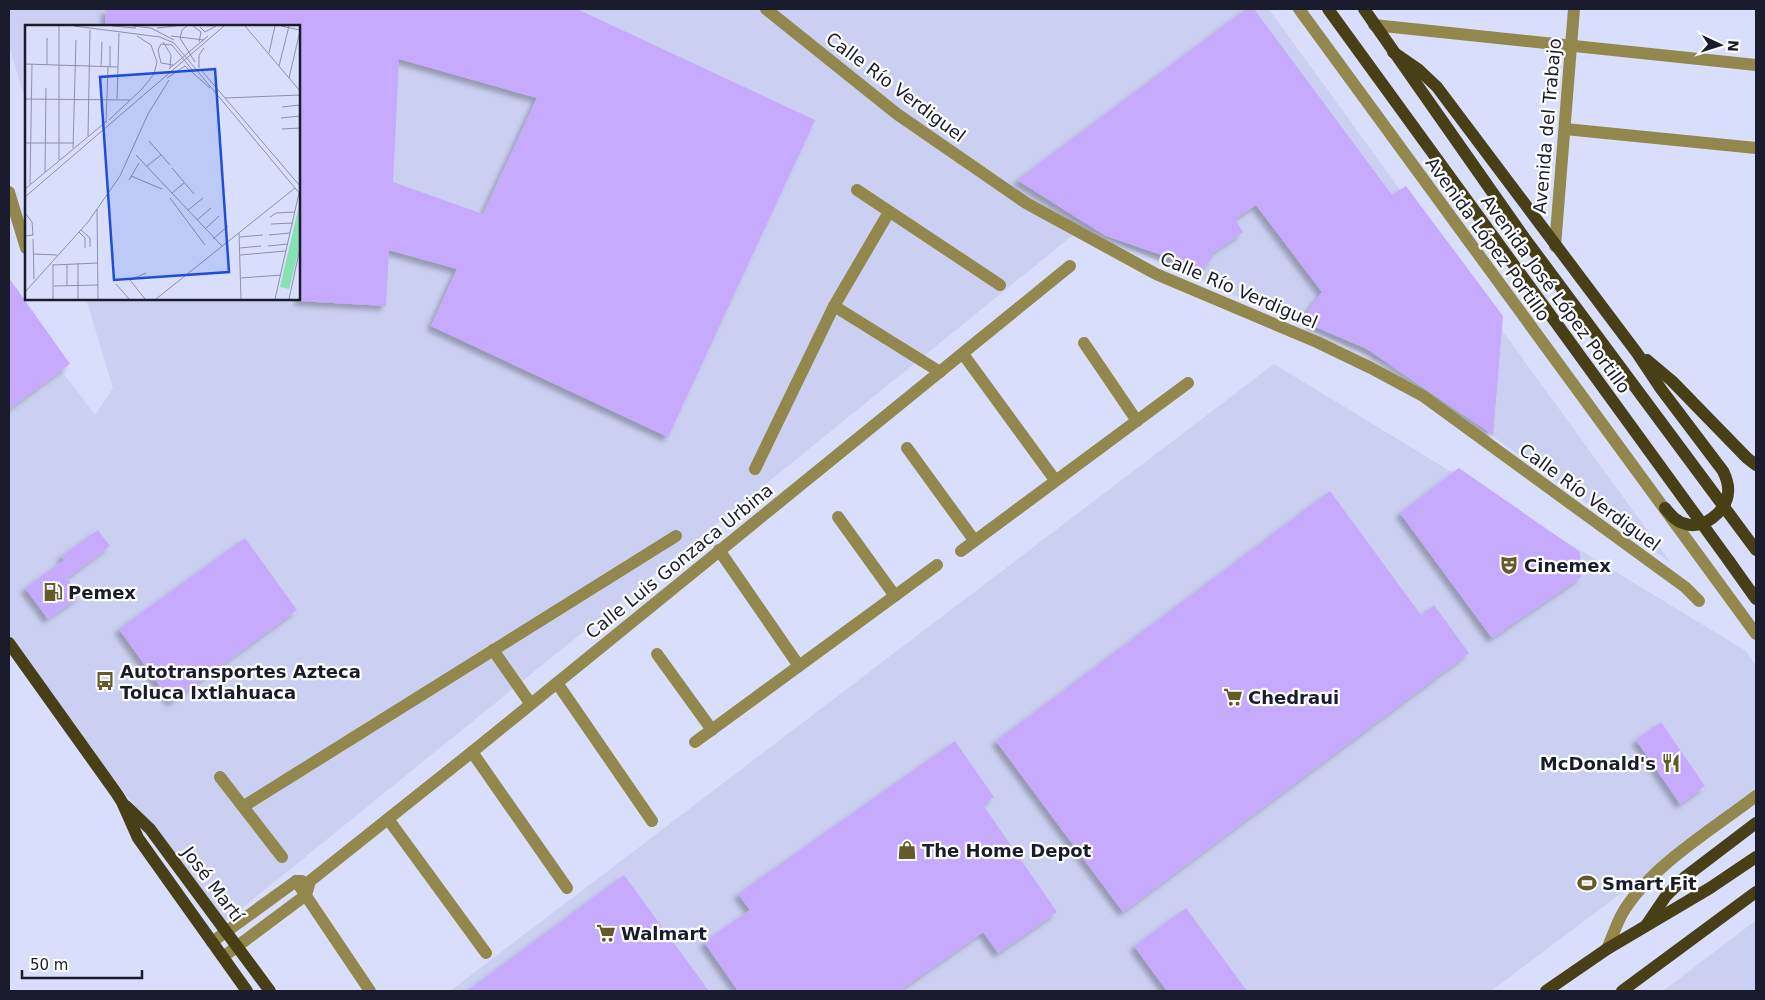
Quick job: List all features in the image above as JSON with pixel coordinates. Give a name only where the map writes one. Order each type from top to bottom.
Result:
[{"type":"main road","name":"Avenida José López Portillo","points":[[1328,9],[1756,599]]},
{"type":"main road","name":"Avenida José López Portillo","points":[[1364,9],[1523,236],[1756,550]]},
{"type":"main road","points":[[1393,52],[1419,70],[1437,87],[1637,353],[1661,389],[1723,471],[1728,483],[1728,496],[1722,509],[1713,518],[1700,524],[1687,525],[1677,521],[1665,508]]},
{"type":"main road","points":[[1637,353],[1672,381],[1756,465]]},
{"type":"main road","points":[[1729,561],[1756,584]]},
{"type":"main road","name":"José Martí","points":[[9,643],[122,802],[150,829],[270,991]]},
{"type":"main road","name":"José Martí","points":[[122,802],[138,838],[247,991]]},
{"type":"main road","points":[[1644,928],[1666,896],[1685,877],[1756,823]]},
{"type":"main road","points":[[1546,991],[1607,950],[1710,888],[1756,857]]},
{"type":"main road","points":[[1622,991],[1756,892]]},
{"type":"street","name":"Calle Río Verdiguel","points":[[766,9],[897,114],[1026,203],[1156,274],[1317,342],[1423,396],[1686,587],[1699,601]]},
{"type":"street","name":"Avenida López Portillo","points":[[1299,9],[1756,634]]},
{"type":"street","name":"Avenida del Trabajo","points":[[1555,246],[1574,9]]},
{"type":"street","points":[[1374,25],[1756,65]]},
{"type":"street","points":[[1565,129],[1756,148]]},
{"type":"street","points":[[857,190],[1000,286]]},
{"type":"street","points":[[9,192],[25,245]]},
{"type":"street","points":[[755,469],[834,306],[889,212]]},
{"type":"street","name":"Calle Luis Gonzaca Urbina","points":[[310,881],[472,752],[1070,266]]},
{"type":"street","points":[[834,306],[940,372]]},
{"type":"street","points":[[1084,343],[1137,421]]},
{"type":"street","points":[[963,354],[1055,480]]},
{"type":"street","points":[[960,551],[1188,384]]},
{"type":"street","points":[[907,448],[974,540]]},
{"type":"street","points":[[838,517],[895,596]]},
{"type":"street","points":[[244,806],[676,536]]},
{"type":"street","points":[[719,550],[799,666]]},
{"type":"street","points":[[695,742],[938,565]]},
{"type":"street","points":[[492,650],[530,703]]},
{"type":"street","points":[[657,654],[712,730]]},
{"type":"street","points":[[557,683],[652,821]]},
{"type":"street","points":[[472,752],[567,888]]},
{"type":"street","points":[[220,777],[282,857]]},
{"type":"street","points":[[1607,950],[1622,914],[1652,876],[1671,859],[1756,796]]},
{"type":"street","points":[[388,819],[486,953]]},
{"type":"street","points":[[296,881],[370,991]]},
{"type":"street","points":[[212,942],[296,881],[310,881],[306,895],[223,957]]},
{"type":"shaded area","points":[[9,9],[1269,9],[1671,563],[1398,369],[1083,227],[225,922],[50,697],[9,639],[9,301],[95,415],[113,388],[86,300],[300,300],[300,25],[25,25],[25,100],[9,45]]},
{"type":"shaded area","points":[[1274,364],[1746,651],[1756,666],[1756,792],[1491,991],[450,991]]},
{"type":"shaded area","points":[[1756,920],[1756,991],[1663,991],[1746,928]]},
{"type":"building","points":[[106,9],[577,9],[815,120],[668,437],[431,326],[457,269],[389,250],[386,306],[299,301],[300,25],[105,25]],"holes":[[[399,59],[537,98],[483,214],[393,182]]]},
{"type":"building","points":[[1246,9],[1254,9],[1392,195],[1406,186],[1503,316],[1493,435],[1367,349],[1311,325],[1308,311],[1322,292],[1256,205],[1235,219],[1243,232],[1211,254],[1213,258],[1200,270],[1106,236],[1017,180]]},
{"type":"building","points":[[9,278],[70,364],[9,409]]},
{"type":"building","name":"Cinemex","points":[[1459,468],[1580,552],[1581,577],[1492,638],[1400,513]]},
{"type":"building","name":"Chedraui","points":[[1330,491],[1421,615],[1434,605],[1469,653],[1123,912],[996,741]]},
{"type":"building","points":[[98,530],[110,546],[67,578],[80,596],[48,619],[25,588],[64,560],[61,556]]},
{"type":"building","points":[[245,538],[297,610],[171,702],[119,629]]},
{"type":"building","name":"McDonald's","points":[[1661,722],[1705,786],[1680,804],[1636,740]]},
{"type":"building","name":"The Home Depot","points":[[955,741],[994,797],[983,805],[1057,912],[998,953],[983,932],[899,991],[738,991],[704,942],[750,910],[738,894]]},
{"type":"building","name":"Walmart","points":[[624,875],[709,991],[467,991]]},
{"type":"building","points":[[1186,908],[1247,991],[1167,991],[1134,946]]},
{"type":"place","name":"Cinemex","points":[[1509,565]]},
{"type":"place","name":"Pemex","points":[[53,592]]},
{"type":"place","name":"Autotransportes Azteca Toluca Ixtlahuaca","points":[[105,681]]},
{"type":"place","name":"Chedraui","points":[[1233,697]]},
{"type":"place","name":"McDonald's","points":[[1671,763]]},
{"type":"place","name":"The Home Depot","points":[[907,850]]},
{"type":"place","name":"Smart Fit","points":[[1587,883]]},
{"type":"place","name":"Walmart","points":[[606,933]]}]
